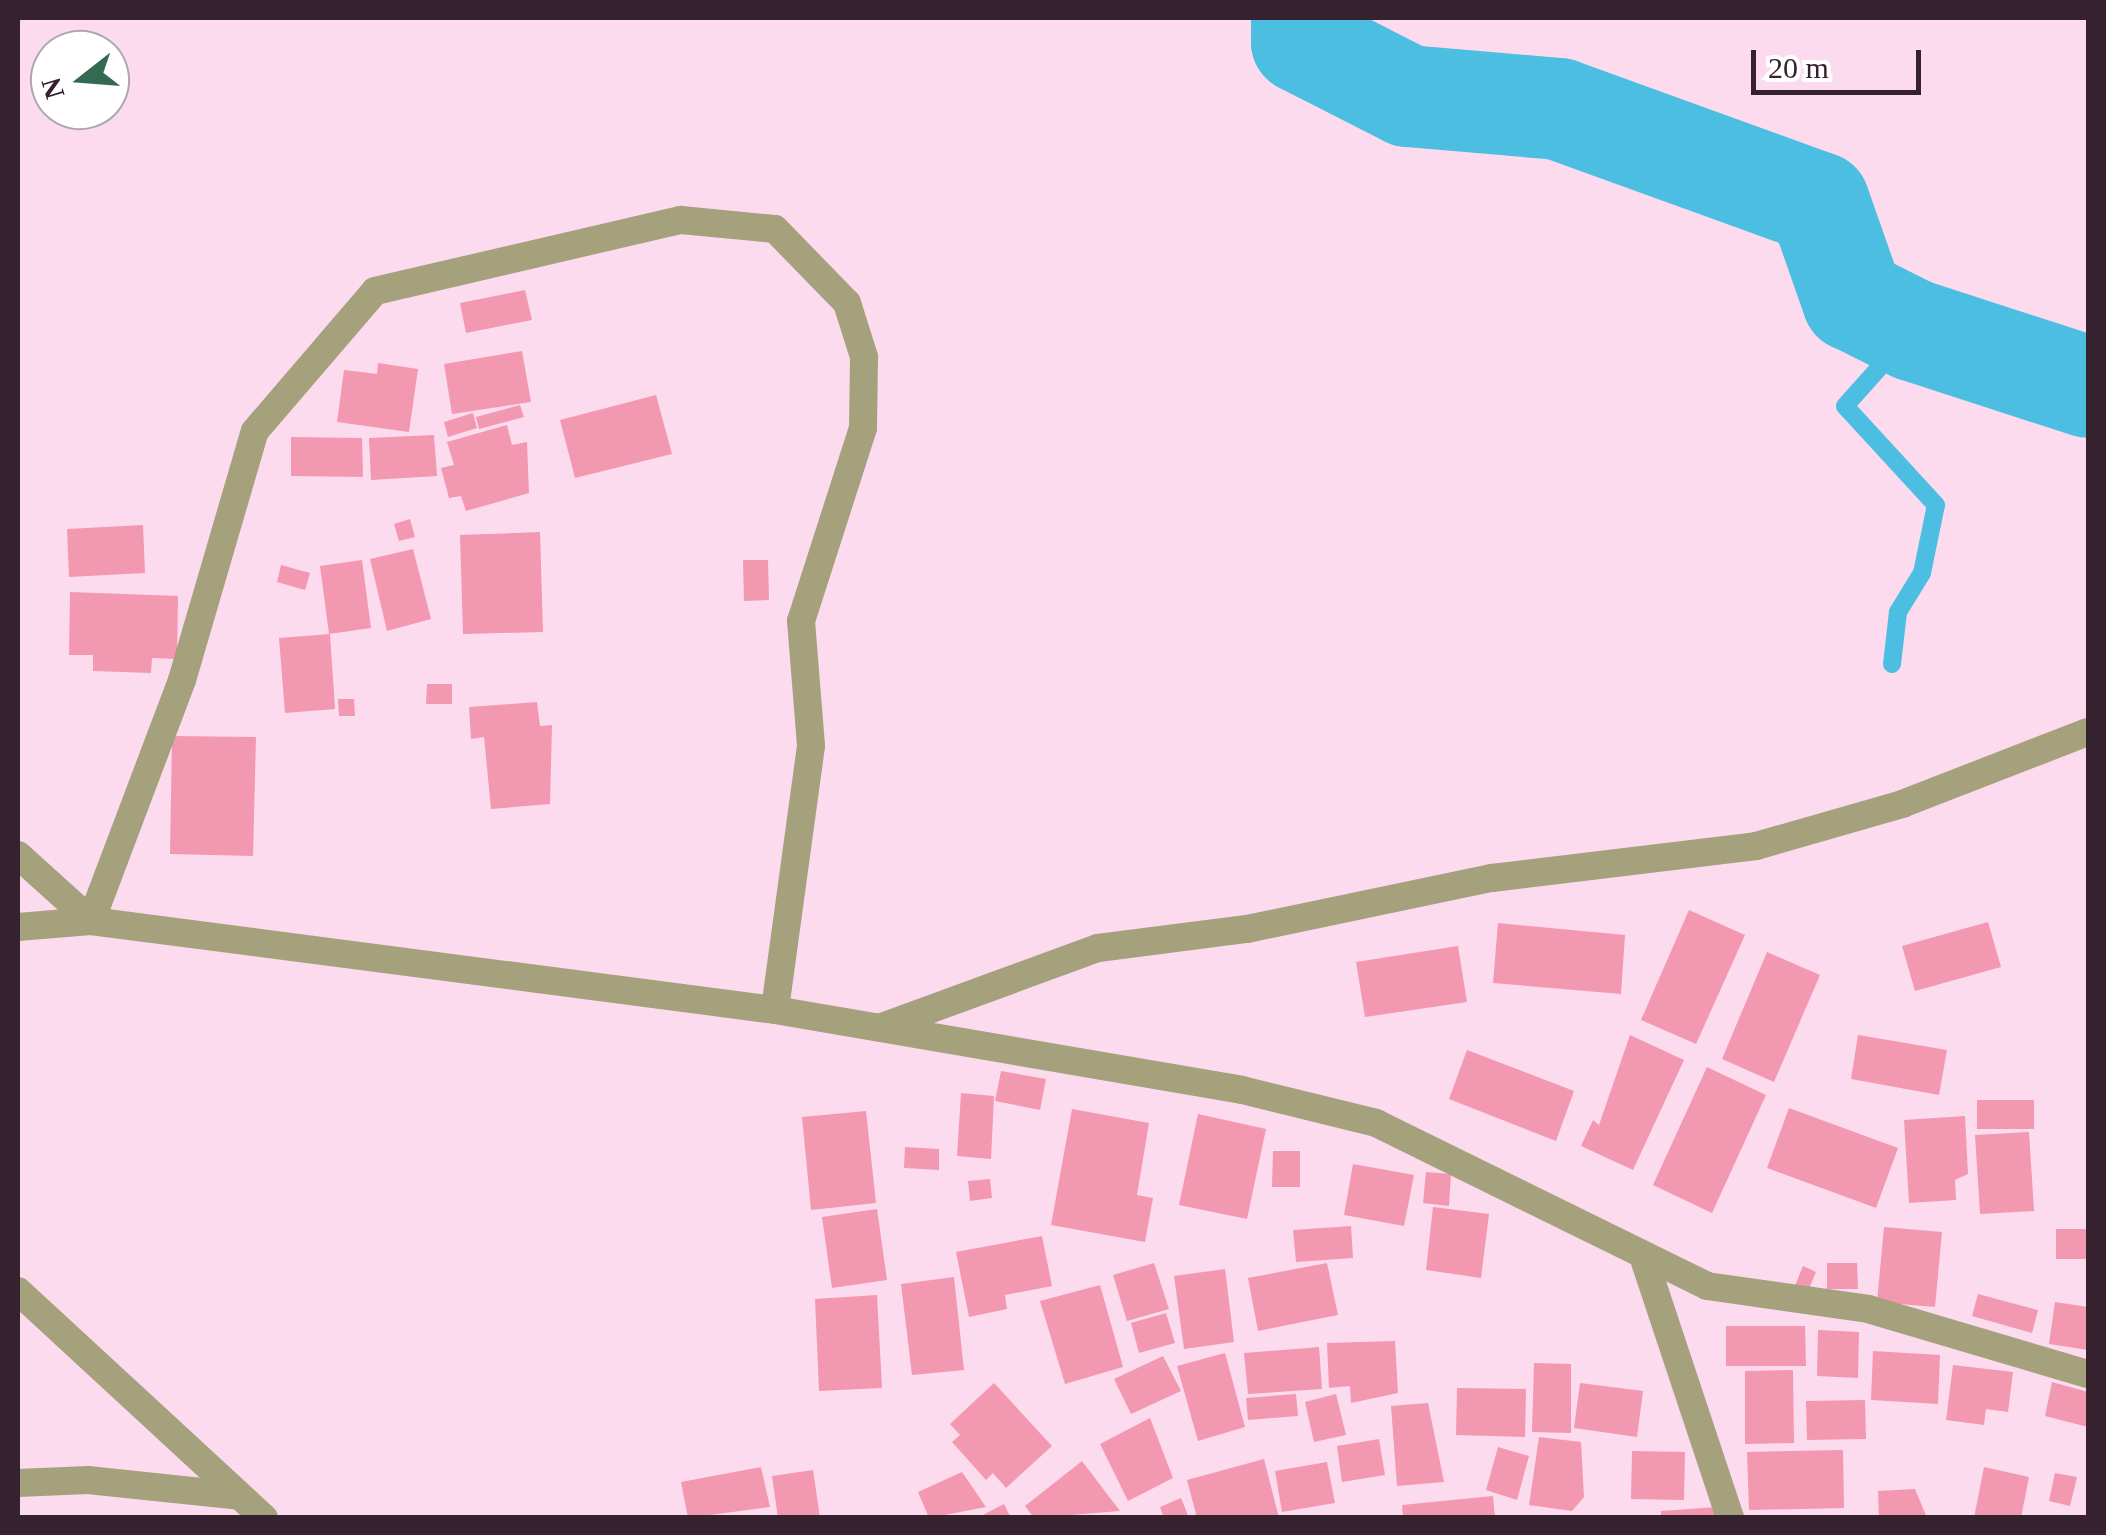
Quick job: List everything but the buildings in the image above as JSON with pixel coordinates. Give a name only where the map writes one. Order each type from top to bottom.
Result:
[{"type":"street","points":[[92,921],[182,680],[254,431],[375,291],[681,220],[775,230],[847,303],[864,357],[864,428],[801,621],[811,746],[775,1010]]},
{"type":"street","points":[[880,1028],[1098,948],[1248,929],[1492,878],[1756,846],[1902,804],[2088,732]]},
{"type":"street","points":[[18,856],[92,921]]},
{"type":"street","points":[[18,927],[92,921],[775,1010],[1242,1090],[1376,1123],[1645,1262],[1769,1301],[1868,1309],[1990,1338],[2088,1374]]},
{"type":"street","points":[[1645,1262],[1730,1518]]},
{"type":"street","points":[[18,1291],[264,1518]]},
{"type":"street","points":[[18,1484],[88,1480],[240,1496]]},
{"type":"waterway","points":[[1302,18],[1302,42],[1408,96],[1559,109],[1819,203],[1853,300],[1913,330],[2088,387]]},
{"type":"waterway","points":[[1892,664],[1898,612],[1922,573],[1936,505],[1845,406],[1913,330]]}]
